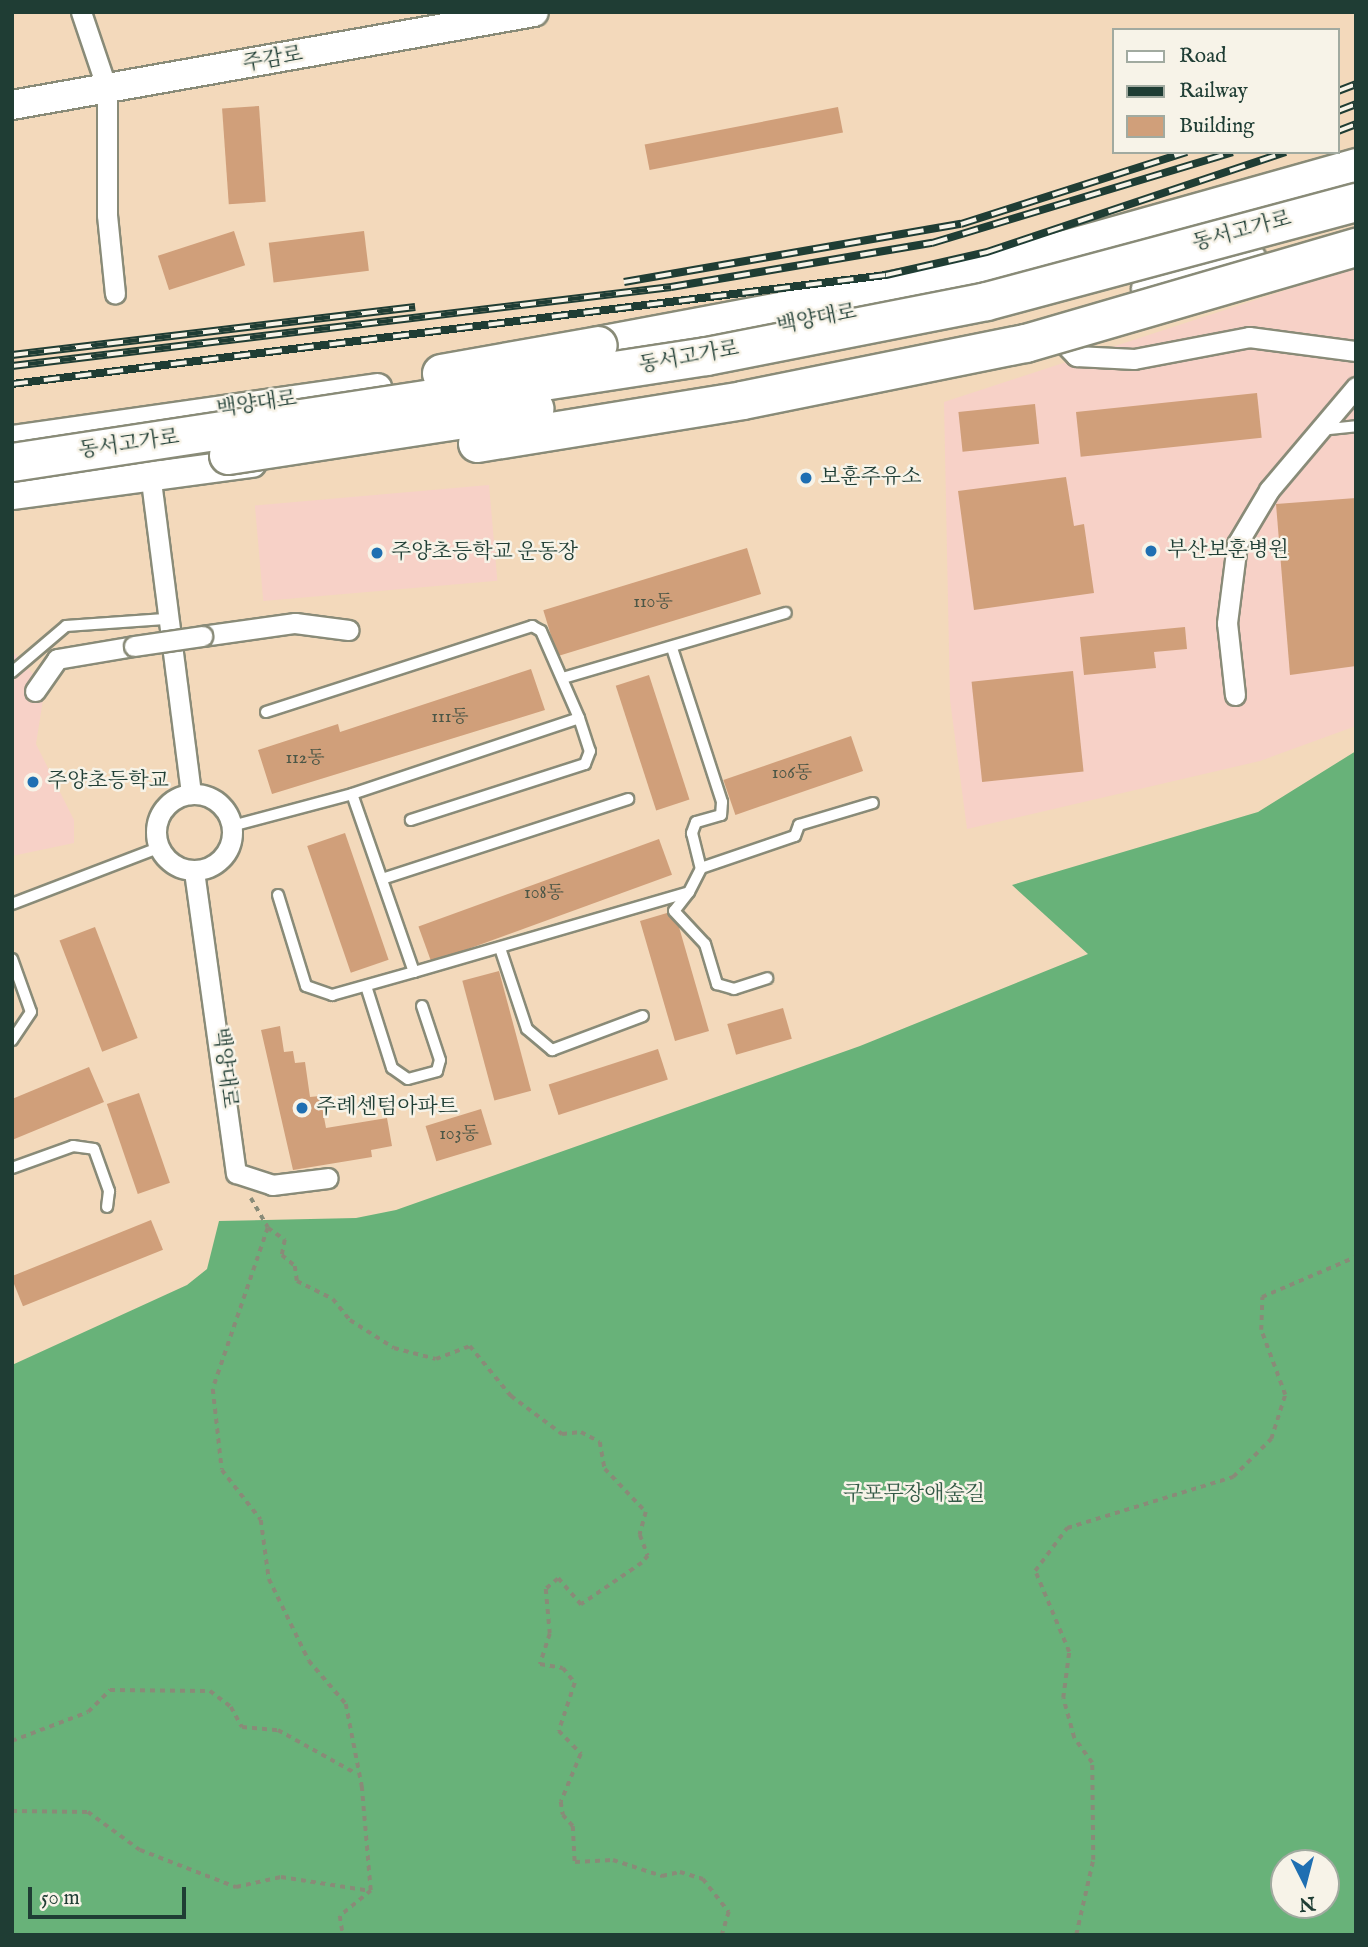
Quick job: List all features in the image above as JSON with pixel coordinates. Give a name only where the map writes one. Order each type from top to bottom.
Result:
[{"type":"highway","points":[[12,460],[62,440],[769,316],[976,274],[1356,167]]},
{"type":"highway","name":"동서고가로","points":[[12,460],[706,356],[986,302],[1356,202]]},
{"type":"highway","name":"동서고가로","points":[[12,484],[280,449],[826,357],[1057,309],[1356,226]]},
{"type":"highway","points":[[280,449],[382,457],[742,400],[1025,343],[1356,247]]},
{"type":"main road","name":"주감로","points":[[12,105],[534,12]]},
{"type":"main road","name":"백양대로","points":[[12,440],[779,327],[1006,283],[1356,188]]},
{"type":"main road","points":[[12,495],[656,407],[809,379],[1044,322],[1356,233]]},
{"type":"street","points":[[80,12],[107,89],[107,215],[115,294]]},
{"type":"street","points":[[1044,322],[1076,356],[1134,359],[1249,337],[1356,351]]},
{"type":"street","points":[[1235,695],[1227,623],[1237,544],[1316,429],[1356,387]]},
{"type":"street","points":[[144,421],[165,618],[191,794]]},
{"type":"street","points":[[35,691],[57,659],[295,623],[349,630]]},
{"type":"street","points":[[191,794],[222,806],[232,826],[227,852],[194,871],[172,864],[158,848],[160,812],[191,794]]},
{"type":"street","name":"백양대로","points":[[194,871],[236,1172]]},
{"type":"street","points":[[236,1172],[272,1185],[328,1178]]},
{"type":"lane","points":[[1316,429],[1354,426]]},
{"type":"lane","points":[[563,678],[672,648],[786,612]]},
{"type":"lane","points":[[12,672],[66,626],[165,618]]},
{"type":"lane","points":[[266,712],[532,626],[541,631],[563,678],[590,751],[585,764],[411,820]]},
{"type":"lane","points":[[672,648],[722,802],[721,815],[696,822],[692,833],[701,868],[689,892],[674,911],[705,944],[717,984],[734,989],[767,978]]},
{"type":"lane","points":[[232,826],[352,794],[579,718]]},
{"type":"lane","points":[[352,794],[414,972]]},
{"type":"lane","points":[[382,880],[628,799]]},
{"type":"lane","points":[[701,868],[794,836],[799,825],[873,803]]},
{"type":"lane","points":[[12,904],[158,848]]},
{"type":"lane","points":[[278,895],[306,986],[332,995],[689,892]]},
{"type":"lane","points":[[500,948],[527,1029],[552,1050],[643,1016]]},
{"type":"lane","points":[[12,959],[31,1012],[12,1040]]},
{"type":"lane","points":[[366,986],[392,1068],[408,1079],[437,1071],[440,1060],[422,1006]]},
{"type":"lane","points":[[12,1168],[73,1146],[94,1149],[109,1191],[107,1207]]},
{"type":"path","points":[[236,1172],[268,1228],[285,1240],[282,1255],[295,1266],[297,1280],[332,1299],[350,1321],[394,1348],[436,1359],[470,1346],[511,1396],[562,1434],[581,1432],[600,1442],[605,1469],[646,1512],[640,1535],[648,1556],[618,1581],[581,1605],[558,1579],[547,1589],[550,1634],[540,1664],[564,1668],[575,1683],[559,1731],[582,1754],[561,1802],[563,1815],[573,1826],[575,1862],[613,1860],[662,1876],[680,1872],[703,1879],[729,1912],[722,1935]]},
{"type":"path","points":[[268,1228],[213,1388],[222,1470],[261,1520],[269,1579],[309,1661],[346,1704],[371,1891]]},
{"type":"path","points":[[1076,1935],[1093,1860],[1092,1763],[1074,1738],[1062,1698],[1069,1653],[1035,1571],[1067,1528],[1233,1477],[1272,1438],[1285,1395],[1261,1330],[1262,1297],[1356,1257]]},
{"type":"path","points":[[12,1741],[88,1712],[110,1690],[210,1691],[231,1707],[242,1727],[278,1730],[357,1774]]},
{"type":"path","points":[[12,1811],[88,1812],[140,1850],[236,1886],[281,1877],[371,1891]]},
{"type":"path","points":[[343,1935],[340,1916],[371,1891]]},
{"type":"shaded area","name":"부산보훈병원","points":[[1356,267],[1356,726],[1260,761],[967,829],[950,700],[944,402]]},
{"type":"shaded area","name":"주양초등학교 운동장","points":[[489,485],[497,581],[263,601],[255,505]]},
{"type":"shaded area","name":"주양초등학교","points":[[12,651],[45,687],[36,744],[74,820],[74,843],[12,856]]},
{"type":"green space","name":"구포무장애숲길","points":[[1356,751],[1356,1935],[12,1935],[12,1365],[187,1285],[207,1269],[219,1221],[356,1218],[396,1210],[860,1046],[1088,954],[1012,885],[1258,812]]},
{"type":"building","points":[[259,106],[266,202],[229,204],[222,109]]},
{"type":"building","points":[[838,107],[843,133],[650,170],[645,145]]},
{"type":"building","points":[[234,231],[245,265],[169,290],[158,256]]},
{"type":"building","points":[[364,231],[369,271],[274,282],[269,243]]},
{"type":"building","points":[[1257,393],[1262,438],[1081,457],[1076,412]]},
{"type":"building","points":[[1035,404],[1039,444],[963,452],[958,412]]},
{"type":"building","points":[[1066,477],[1074,526],[1084,524],[1094,593],[974,610],[958,491]]},
{"type":"building","points":[[1356,498],[1356,666],[1290,675],[1276,504]]},
{"type":"building","points":[[747,548],[761,594],[557,656],[543,610]]},
{"type":"building","points":[[1185,627],[1187,649],[1154,652],[1156,668],[1084,675],[1080,637]]},
{"type":"building","points":[[531,669],[545,710],[272,794],[258,750],[338,724],[340,732]]},
{"type":"building","points":[[1073,671],[1084,771],[982,782],[972,682]]},
{"type":"building","points":[[649,675],[689,800],[656,810],[616,686]]},
{"type":"building","points":[[851,736],[863,771],[735,815],[723,780]]},
{"type":"building","points":[[345,833],[389,960],[351,973],[307,846]]},
{"type":"building","points":[[659,839],[672,875],[431,962],[418,927]]},
{"type":"building","points":[[667,913],[679,927],[709,1031],[675,1041],[640,921]]},
{"type":"building","points":[[95,927],[138,1038],[102,1052],[60,941]]},
{"type":"building","points":[[499,971],[531,1091],[494,1101],[462,981]]},
{"type":"building","points":[[783,1008],[792,1039],[736,1055],[727,1024]]},
{"type":"building","name":"주례센텀아파트","points":[[280,1026],[284,1052],[293,1051],[295,1063],[305,1062],[310,1097],[320,1096],[326,1128],[387,1118],[392,1146],[371,1150],[372,1157],[293,1170],[261,1030]]},
{"type":"building","points":[[658,1049],[668,1079],[559,1115],[549,1085]]},
{"type":"building","points":[[89,1067],[104,1102],[12,1140],[12,1099]]},
{"type":"building","points":[[139,1093],[170,1183],[138,1194],[107,1104]]},
{"type":"building","points":[[481,1109],[492,1144],[436,1161],[426,1126]]},
{"type":"building","points":[[151,1220],[163,1250],[23,1306],[12,1276]]},
{"type":"railway","points":[[1340,90],[1356,84]]},
{"type":"railway","points":[[1340,110],[1356,104]]},
{"type":"railway","points":[[1340,130],[1356,124]]},
{"type":"railway","points":[[624,282],[961,224],[1181,154]]},
{"type":"railway","points":[[12,366],[671,287],[932,243],[1226,154]]},
{"type":"railway","points":[[12,384],[886,275],[987,252],[1280,154]]},
{"type":"railway","points":[[12,355],[415,307]]},
{"type":"place","name":"보훈주유소","points":[[806,478]]},
{"type":"place","name":"부산보훈병원","points":[[1151,551]]},
{"type":"place","name":"주양초등학교 운동장","points":[[377,553]]},
{"type":"place","name":"주양초등학교","points":[[33,782]]},
{"type":"place","name":"주례센텀아파트","points":[[302,1108]]}]
